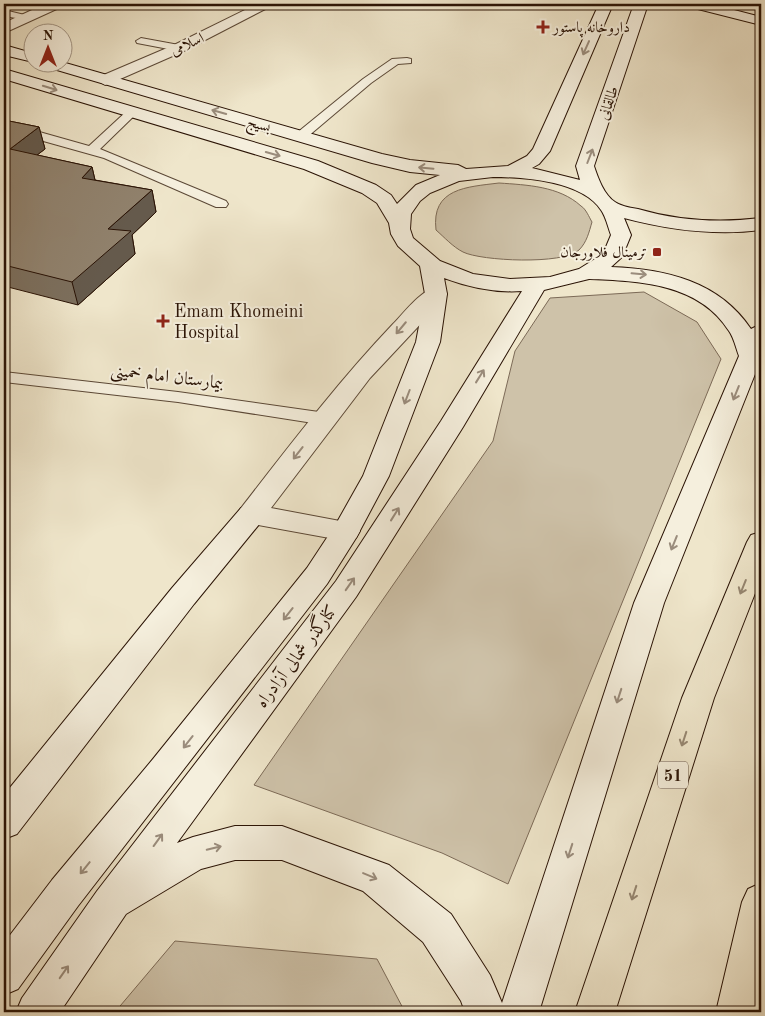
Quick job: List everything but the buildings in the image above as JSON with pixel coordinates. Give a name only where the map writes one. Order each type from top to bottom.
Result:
[{"type":"highway","name":"51","points":[[595,1012],[698,698],[761,542]]},
{"type":"highway","points":[[736,1012],[761,902]]},
{"type":"main road","points":[[4,29],[56,4]]},
{"type":"main road","name":"اسلامی","points":[[104,80],[179,48],[268,4]]},
{"type":"main road","points":[[512,171],[533,160],[541,151],[606,4]]},
{"type":"main road","name":"طالقانی","points":[[590,272],[611,258],[620,241],[620,223],[588,177],[586,166],[641,4]]},
{"type":"main road","points":[[695,4],[761,21]]},
{"type":"main road","points":[[4,50],[22,55]]},
{"type":"main road","name":"بسیج","points":[[72,70],[378,159],[410,166],[475,172]]},
{"type":"main road","name":"بسیج","points":[[4,74],[311,165],[348,179],[384,199],[399,222],[402,238],[413,252],[431,266],[456,277],[486,284],[536,286],[574,279],[590,272]]},
{"type":"main road","points":[[399,222],[403,208],[414,195],[430,185],[451,177],[475,172],[512,171],[562,180],[584,189],[605,203],[647,220],[685,227],[761,224]]},
{"type":"main road","name":"کنارگذر شمالی آزادراه","points":[[4,975],[65,893],[165,770],[317,576],[346,532],[376,476],[424,351],[436,294],[431,266]]},
{"type":"main road","points":[[518,1012],[649,602],[756,344],[720,307],[692,288],[654,276],[590,272]]},
{"type":"main road","name":"کنارگذر شمالی آزادراه","points":[[36,1012],[110,904],[346,589],[450,427],[536,286]]},
{"type":"main road","points":[[4,822],[326,419],[408,320],[436,294]]},
{"type":"main road","points":[[251,515],[346,532]]},
{"type":"main road","points":[[110,904],[193,854],[235,843],[282,843],[376,878],[437,928],[476,989],[485,1012]]},
{"type":"lane","points":[[4,13],[28,17]]},
{"type":"lane","points":[[141,41],[179,48]]},
{"type":"lane","points":[[302,136],[396,61],[407,61]]},
{"type":"lane","points":[[92,150],[132,112]]},
{"type":"lane","points":[[4,126],[92,150],[221,204]]},
{"type":"lane","name":"بیمارستان امام خمینی","points":[[4,377],[178,397],[326,419]]},
{"type":"shaded area","points":[[499,183],[553,190],[572,199],[583,207],[592,222],[582,247],[570,255],[540,260],[486,258],[463,252],[452,245],[436,230],[436,216],[439,205],[445,198],[454,192],[464,189]]},
{"type":"shaded area","points":[[644,292],[697,322],[721,359],[508,884],[442,853],[254,785],[493,441],[515,351],[550,298]]},
{"type":"shaded area","points":[[175,941],[377,959],[405,1012],[115,1012]]},
{"type":"place","name":"داروخانه پاستور","points":[[543,27]]},
{"type":"place","name":"ترمینال فلاورجان","points":[[657,252]]},
{"type":"place","name":"Emam Khomeini Hospital","points":[[163,321]]}]
